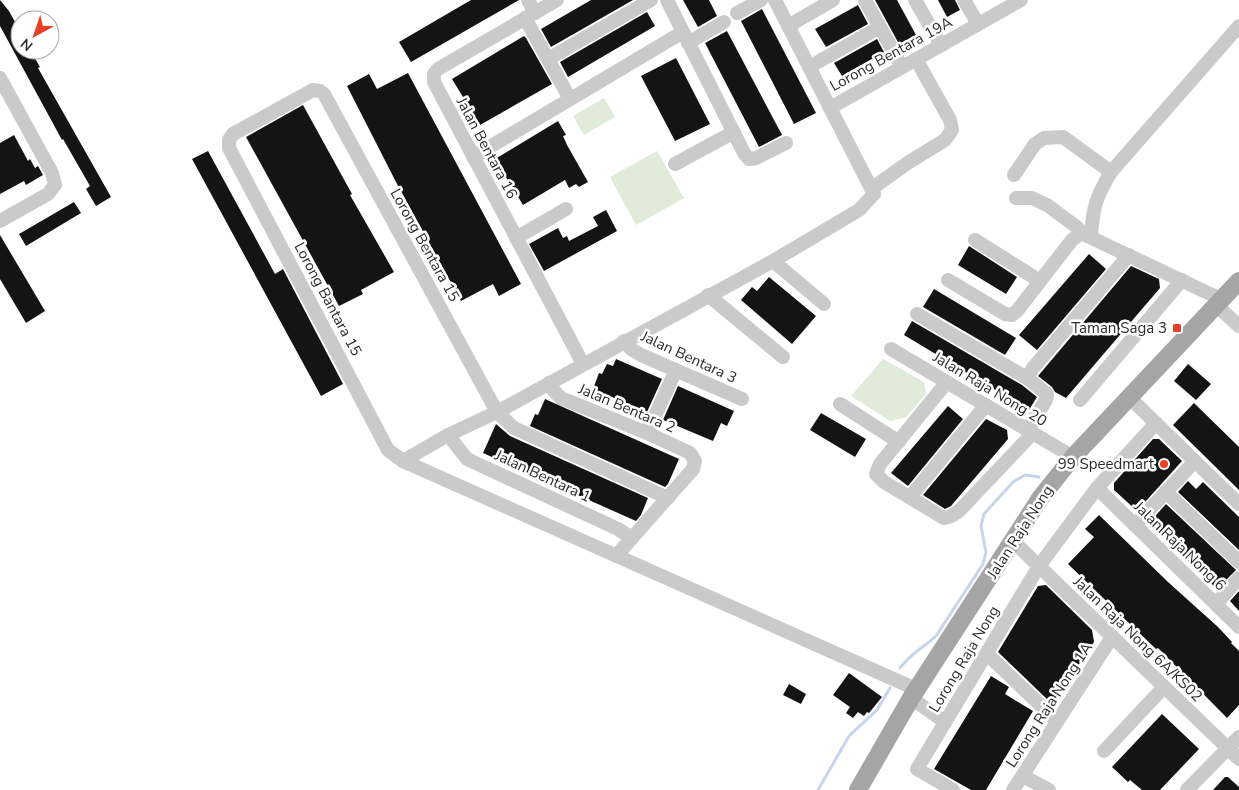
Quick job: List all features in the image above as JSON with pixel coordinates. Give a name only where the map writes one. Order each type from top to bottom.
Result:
[{"type":"main road","name":"Jalan Raja Nong","points":[[858,790],[914,694],[1014,542],[1041,497],[1073,457],[1239,281]]},
{"type":"street","points":[[528,0],[530,15],[548,59],[570,99]]},
{"type":"street","name":"Jalan Bentara 16","points":[[557,0],[438,69],[434,74],[434,82],[583,364]]},
{"type":"street","points":[[548,59],[651,0]]},
{"type":"street","points":[[666,0],[744,153],[749,159],[756,158],[786,143]]},
{"type":"street","points":[[736,12],[761,0]]},
{"type":"street","points":[[775,0],[872,191]]},
{"type":"street","points":[[788,26],[833,0]]},
{"type":"street","points":[[865,0],[902,67]]},
{"type":"street","points":[[915,0],[941,45]]},
{"type":"street","points":[[964,0],[978,24]]},
{"type":"street","name":"Lorong Bentara 19A","points":[[830,108],[1015,2]]},
{"type":"street","points":[[473,156],[570,99],[686,38],[724,22]]},
{"type":"street","points":[[948,280],[1005,314],[1012,315],[1017,311],[1072,240],[1086,234],[1098,194],[1111,172],[1239,26]]},
{"type":"street","points":[[809,67],[880,27]]},
{"type":"street","points":[[403,461],[448,435],[498,412],[624,341],[773,261],[860,210],[872,191],[909,162],[945,140],[952,130],[950,120],[916,59]]},
{"type":"street","points":[[0,78],[52,173],[55,185],[48,194],[0,221]]},
{"type":"street","name":"Lorong Bentara 15","points":[[229,148],[229,140],[234,134],[313,90],[324,94],[498,412],[514,428],[668,498]]},
{"type":"street","points":[[675,164],[734,132]]},
{"type":"street","points":[[1014,175],[1036,144],[1044,138],[1063,137],[1111,172]]},
{"type":"street","name":"Lorong Bantara 15","points":[[229,148],[388,450],[403,461],[616,556],[914,694],[945,722]]},
{"type":"street","points":[[1016,198],[1032,198],[1047,205],[1086,234],[1182,280],[1220,303],[1238,323]]},
{"type":"street","points":[[516,238],[566,209]]},
{"type":"street","points":[[975,240],[1040,281]]},
{"type":"street","points":[[1027,378],[1129,256]]},
{"type":"street","points":[[773,261],[824,304]]},
{"type":"street","points":[[1080,400],[1182,280]]},
{"type":"street","points":[[708,295],[783,357]]},
{"type":"street","points":[[917,314],[1027,378],[1047,394],[1046,400],[1030,431],[959,511],[944,518],[884,482],[876,474],[880,464],[947,382]]},
{"type":"street","name":"Jalan Bentara 3","points":[[624,341],[631,349],[742,399]]},
{"type":"street","name":"Jalan Raja Nong 20","points":[[891,349],[1073,457]]},
{"type":"street","points":[[647,433],[676,370]]},
{"type":"street","name":"Jalan Bentara 2","points":[[550,383],[554,391],[561,398],[647,433],[690,453],[695,461],[693,469],[668,498]]},
{"type":"street","points":[[1130,398],[1239,504]]},
{"type":"street","points":[[840,404],[899,442]]},
{"type":"street","points":[[910,498],[986,405]]},
{"type":"street","name":"Lorong Raja Nong","points":[[953,790],[917,769],[1039,566],[1097,488],[1156,423]]},
{"type":"street","name":"Jalan Bentara 1","points":[[448,435],[467,459],[618,528],[632,538]]},
{"type":"street","points":[[1135,525],[1195,461]]},
{"type":"street","name":"Jalan Raja Nong 6","points":[[1097,488],[1239,627]]},
{"type":"street","points":[[1166,492],[1239,562]]},
{"type":"street","points":[[616,556],[668,498]]},
{"type":"street","name":"Jalan Raja Nong 6A/KS02","points":[[1014,542],[1239,759]]},
{"type":"street","points":[[1216,604],[1239,578]]},
{"type":"street","name":"Lorong Raja Nong 1A","points":[[1013,790],[1112,637]]},
{"type":"street","points":[[986,654],[1057,721]]},
{"type":"street","points":[[1104,751],[1164,687]]},
{"type":"street","points":[[1187,790],[1239,737]]},
{"type":"street","points":[[1023,776],[1049,790]]},
{"type":"green space","points":[[604,98],[615,117],[584,135],[573,116]]},
{"type":"green space","points":[[657,151],[684,198],[636,225],[610,177]]},
{"type":"green space","points":[[883,359],[924,382],[926,394],[906,417],[890,421],[851,396]]},
{"type":"building","points":[[0,0],[10,13],[10,44],[0,26]]},
{"type":"building","points":[[471,0],[519,0],[411,62],[399,42]]},
{"type":"building","points":[[591,0],[633,0],[551,47],[541,29]]},
{"type":"building","points":[[683,0],[709,0],[717,16],[698,27]]},
{"type":"building","points":[[875,0],[897,0],[916,35],[899,44]]},
{"type":"building","points":[[938,0],[955,0],[960,10],[947,17]]},
{"type":"building","points":[[858,5],[868,24],[826,47],[815,29]]},
{"type":"building","points":[[762,9],[816,113],[794,124],[741,21]]},
{"type":"building","points":[[647,12],[655,26],[568,77],[560,62]]},
{"type":"building","points":[[727,31],[782,135],[759,147],[705,43]]},
{"type":"building","points":[[524,36],[552,84],[480,125],[452,79]]},
{"type":"building","points":[[877,39],[884,52],[842,76],[834,63]]},
{"type":"building","points":[[676,58],[710,124],[675,141],[641,76]]},
{"type":"building","points":[[18,60],[36,60],[40,67],[38,68],[111,197],[96,206],[86,189],[90,186],[62,140]]},
{"type":"building","points":[[408,73],[521,284],[499,296],[493,284],[461,301],[396,182],[347,86],[369,74],[377,89]]},
{"type":"building","points":[[303,105],[352,194],[350,195],[394,272],[361,290],[363,294],[339,306],[246,137]]},
{"type":"building","points":[[558,121],[566,135],[563,136],[567,145],[588,182],[579,187],[576,184],[569,188],[565,180],[523,205],[495,159]]},
{"type":"building","points":[[14,135],[28,161],[30,159],[35,168],[38,166],[43,175],[26,185],[24,181],[0,194],[0,143]]},
{"type":"building","points":[[208,151],[275,274],[283,269],[343,384],[321,396],[192,159]]},
{"type":"building","points":[[74,202],[81,213],[26,246],[19,234]]},
{"type":"building","points":[[606,210],[617,231],[544,271],[529,244],[558,228],[563,238],[567,236],[569,241],[598,226],[593,217]]},
{"type":"building","points":[[0,235],[45,311],[26,323],[0,279]]},
{"type":"building","points":[[969,246],[1017,277],[1006,294],[958,265]]},
{"type":"building","points":[[1089,254],[1106,269],[1037,350],[1019,335]]},
{"type":"building","points":[[1131,266],[1159,279],[1160,288],[1066,398],[1055,392],[1052,387],[1038,376]]},
{"type":"building","points":[[769,277],[816,316],[792,344],[741,300],[752,287],[757,291]]},
{"type":"building","points":[[934,289],[1016,338],[1005,355],[923,307]]},
{"type":"building","points":[[912,321],[1022,385],[1037,397],[1029,410],[904,335]]},
{"type":"building","points":[[616,359],[662,379],[647,412],[593,389],[599,373],[602,374],[607,364],[613,366]]},
{"type":"building","points":[[1188,364],[1211,384],[1196,400],[1174,381]]},
{"type":"building","points":[[678,386],[734,411],[727,426],[721,423],[713,441],[663,420]]},
{"type":"building","points":[[545,399],[679,459],[668,484],[665,487],[530,426],[535,414],[538,415]]},
{"type":"building","points":[[1194,403],[1239,447],[1239,490],[1173,425]]},
{"type":"building","points":[[948,406],[963,419],[908,486],[891,473]]},
{"type":"building","points":[[821,413],[866,439],[855,457],[810,430]]},
{"type":"building","points":[[986,419],[1007,430],[1008,439],[951,506],[945,509],[923,495]]},
{"type":"building","points":[[496,424],[510,436],[648,498],[641,515],[636,521],[483,453]]},
{"type":"building","points":[[1153,439],[1159,439],[1182,461],[1137,511],[1114,490],[1114,483]]},
{"type":"building","points":[[1188,481],[1196,489],[1203,482],[1239,517],[1239,550],[1178,492]]},
{"type":"building","points":[[1166,504],[1236,570],[1217,589],[1149,523]]},
{"type":"building","points":[[1099,515],[1218,627],[1239,651],[1239,705],[1227,718],[1158,648],[1156,649],[1068,564],[1094,537],[1085,529]]},
{"type":"building","points":[[1046,585],[1092,630],[1094,642],[1052,704],[998,652],[1038,586]]},
{"type":"building","points":[[1239,591],[1239,611],[1230,601]]},
{"type":"building","points":[[849,673],[882,697],[869,713],[867,712],[864,716],[858,712],[853,718],[846,713],[850,707],[833,695]]},
{"type":"building","points":[[991,676],[1009,687],[1005,694],[1033,711],[986,790],[971,790],[934,769]]},
{"type":"building","points":[[789,684],[806,694],[801,704],[783,695]]},
{"type":"building","points":[[1162,714],[1199,749],[1160,790],[1142,790],[1130,780],[1128,782],[1112,767]]},
{"type":"building","points":[[1225,777],[1228,777],[1239,787],[1239,790],[1213,790]]},
{"type":"waterway","points":[[900,668],[912,655],[936,636],[983,564],[986,552],[981,526],[984,514],[1013,482],[1025,475],[1039,477]]},
{"type":"waterway","points":[[818,790],[849,736],[877,710],[890,688]]},
{"type":"place","name":"Taman Saga 3","points":[[1177,328]]},
{"type":"place","name":"99 Speedmart","points":[[1164,464]]}]
